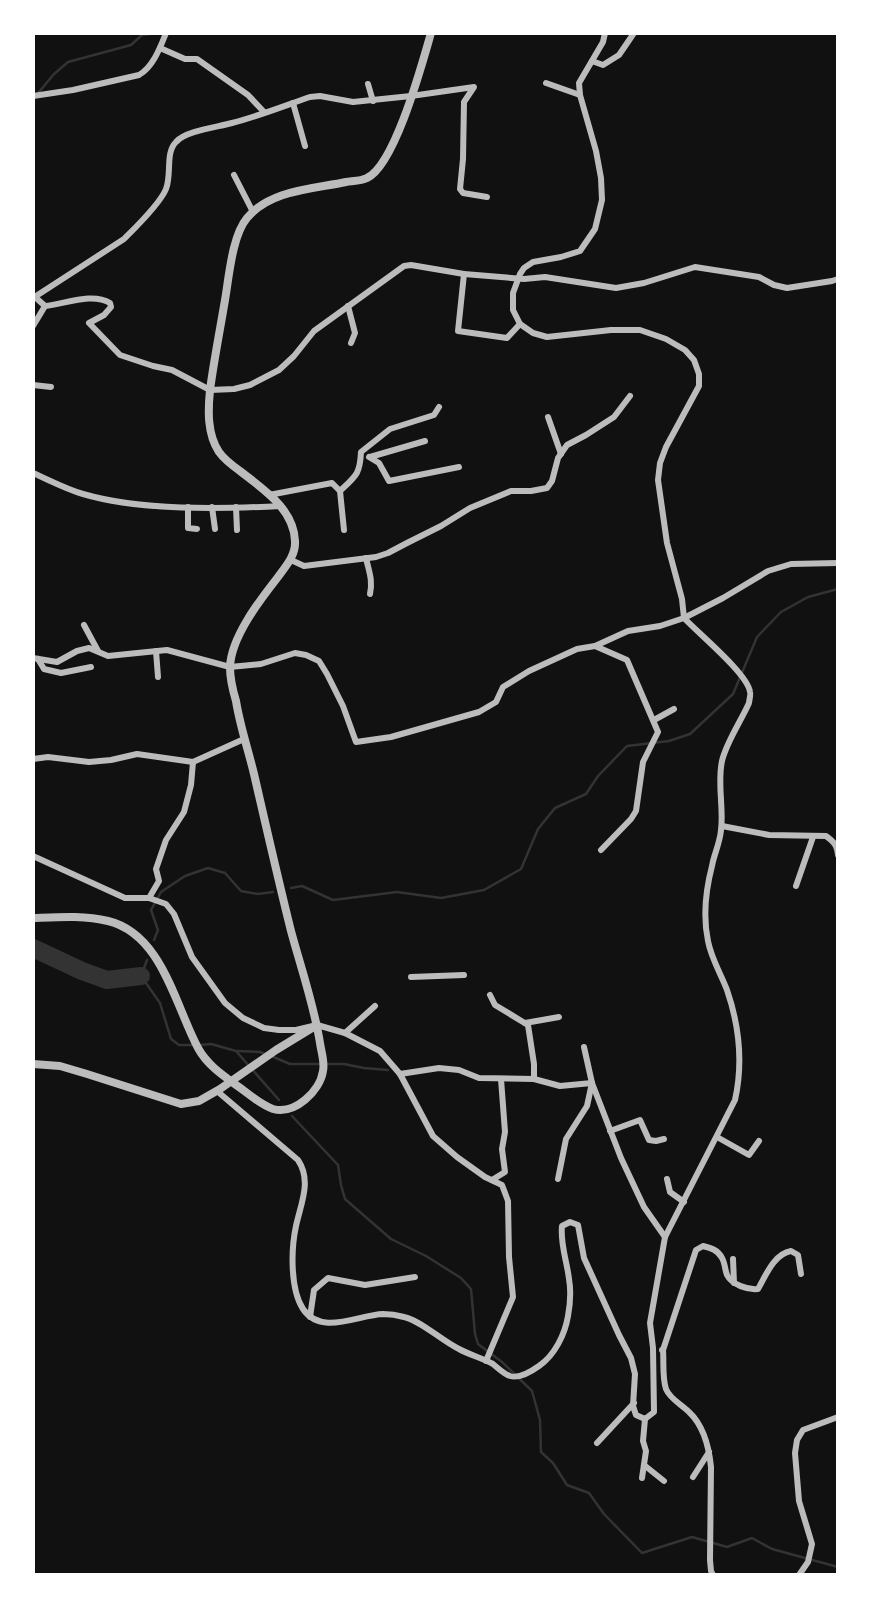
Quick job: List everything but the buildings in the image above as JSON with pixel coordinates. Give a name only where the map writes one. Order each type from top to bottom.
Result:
[{"type":"street","points":[[33,96],[139,75],[146,71],[166,33]]},
{"type":"street","points":[[33,918],[89,918],[110,921],[133,932],[146,944],[161,965],[199,1049],[213,1068],[258,1101],[276,1110],[295,1107],[309,1097],[319,1083],[324,1069],[317,1025],[244,739],[230,667],[243,627],[291,560],[296,544],[288,517],[281,506],[219,452],[211,434],[210,390],[234,249],[245,220],[258,207],[273,198],[368,178],[379,168],[399,133],[431,33]]},
{"type":"street","points":[[605,33],[603,42],[579,83],[600,178],[602,200],[595,229],[580,251],[533,262],[524,268],[513,293],[513,310],[520,324],[533,333],[547,337],[611,330],[640,330],[666,339],[685,350],[694,360],[699,374],[699,386],[660,463],[658,480],[667,543],[682,599],[684,618],[728,660],[751,693],[722,761],[722,826],[711,867],[707,897],[707,938],[735,1014],[738,1086],[735,1100],[717,1137],[664,1237],[650,1323],[654,1412],[645,1419],[643,1441],[646,1451],[642,1478]]},
{"type":"street","points":[[592,61],[603,65],[619,55],[634,33]]},
{"type":"street","points":[[160,48],[185,59],[197,59],[248,95],[264,112]]},
{"type":"street","points":[[546,83],[580,95]]},
{"type":"street","points":[[368,84],[373,101]]},
{"type":"street","points":[[487,197],[463,193],[460,188],[464,102],[474,87],[373,101],[353,102],[320,96],[310,97],[235,123],[181,137],[174,143],[170,153],[170,170],[165,191],[137,227],[124,239],[34,298],[45,306],[103,299],[110,303],[111,307],[104,315],[89,323],[120,355],[172,370],[210,390],[250,385],[279,370],[314,331],[404,266],[508,278],[545,277],[616,288],[645,283],[695,267],[759,277],[787,288],[838,279]]},
{"type":"street","points":[[293,103],[305,146]]},
{"type":"street","points":[[234,174],[253,212]]},
{"type":"street","points":[[464,274],[458,331],[507,338],[520,324]]},
{"type":"street","points":[[33,326],[45,306]]},
{"type":"street","points":[[348,306],[355,333],[351,342]]},
{"type":"street","points":[[33,385],[51,387]]},
{"type":"street","points":[[291,560],[304,566],[388,553],[470,508],[511,491],[547,488],[552,481],[558,458],[567,446],[614,417],[630,396]]},
{"type":"street","points":[[340,491],[360,468],[361,452],[390,429],[434,415],[439,407]]},
{"type":"street","points":[[548,417],[561,454]]},
{"type":"street","points":[[361,459],[425,441]]},
{"type":"street","points":[[369,457],[379,463],[389,481],[459,467]]},
{"type":"street","points":[[33,473],[81,494],[130,503],[212,507],[281,506]]},
{"type":"street","points":[[269,495],[332,483],[340,491],[344,530]]},
{"type":"street","points":[[188,506],[188,528],[197,529]]},
{"type":"street","points":[[212,507],[215,529]]},
{"type":"street","points":[[236,507],[237,530]]},
{"type":"street","points":[[366,558],[373,582],[370,594]]},
{"type":"street","points":[[36,659],[57,662],[89,648],[108,656],[167,650],[230,667],[261,664],[295,653],[306,654],[319,661],[333,685],[356,742],[367,741],[391,737],[479,712],[496,702],[503,688],[529,671],[628,631],[660,626],[684,618],[768,571],[791,564],[838,563]]},
{"type":"street","points":[[84,625],[99,653]]},
{"type":"street","points":[[595,646],[627,660],[658,732],[643,762],[636,811],[601,850]]},
{"type":"street","points":[[156,651],[158,677]]},
{"type":"street","points":[[36,659],[44,669],[61,673],[91,667]]},
{"type":"street","points":[[653,720],[674,709]]},
{"type":"street","points":[[33,759],[48,757],[89,762],[137,754],[193,762],[244,739]]},
{"type":"street","points":[[149,899],[159,881],[156,869],[166,840],[184,812],[191,785],[193,762]]},
{"type":"street","points":[[722,826],[769,835],[826,836],[834,842],[838,855]]},
{"type":"street","points":[[796,886],[813,837]]},
{"type":"street","points":[[33,856],[125,898],[158,900],[166,904],[174,914],[192,957],[226,1003],[243,1018],[264,1028],[279,1030],[296,1030],[317,1025],[345,1033],[380,1051],[400,1074],[433,1136],[485,1177],[502,1185],[508,1201],[513,1297],[486,1361]]},
{"type":"street","points":[[411,977],[464,975]]},
{"type":"street","points":[[490,995],[495,1006],[528,1025],[534,1079]]},
{"type":"street","points":[[345,1033],[375,1006]]},
{"type":"street","points":[[525,1023],[559,1017]]},
{"type":"street","points":[[33,1064],[60,1066],[88,1073],[181,1104],[199,1101],[218,1090],[317,1025]]},
{"type":"street","points":[[584,1047],[592,1083],[610,1130],[645,1207],[664,1237]]},
{"type":"street","points":[[400,1074],[439,1068],[459,1070],[479,1078],[534,1079],[560,1086],[592,1083]]},
{"type":"street","points":[[492,1180],[505,1172],[501,1079]]},
{"type":"street","points":[[558,1179],[566,1139],[587,1106],[592,1083]]},
{"type":"street","points":[[218,1090],[298,1160],[303,1168],[305,1194],[296,1226],[293,1262],[298,1296],[303,1309],[310,1317],[317,1322],[334,1323],[383,1314],[410,1318],[438,1337],[509,1376],[528,1373],[543,1363],[559,1343],[568,1317],[570,1282],[561,1235],[562,1226],[570,1222],[578,1225],[584,1258],[631,1358],[635,1374],[636,1415],[645,1419]]},
{"type":"street","points":[[610,1130],[640,1120],[649,1140],[664,1139]]},
{"type":"street","points":[[717,1137],[749,1155],[759,1141]]},
{"type":"street","points":[[667,1179],[670,1192],[684,1202]]},
{"type":"street","points":[[713,1575],[710,1560],[709,1452],[698,1422],[670,1396],[665,1387],[663,1350],[696,1250],[703,1246],[715,1250],[723,1259],[731,1281],[750,1290],[758,1289],[783,1252],[791,1251],[798,1255],[801,1275]]},
{"type":"street","points":[[733,1259],[734,1283]]},
{"type":"street","points":[[310,1317],[314,1290],[328,1278],[365,1286],[415,1277]]},
{"type":"street","points":[[653,1349],[663,1350]]},
{"type":"street","points":[[597,1443],[634,1403]]},
{"type":"street","points":[[799,1575],[808,1562],[812,1544],[799,1501],[795,1453],[797,1440],[803,1430],[838,1417]]},
{"type":"street","points":[[692,1477],[709,1452]]},
{"type":"street","points":[[644,1465],[664,1481]]},
{"type":"waterway","points":[[39,92],[68,62],[131,45],[142,35],[157,33]]},
{"type":"waterway","points":[[291,888],[302,886],[333,900],[397,892],[441,898],[484,890],[521,869],[538,829],[555,808],[586,794],[598,776],[627,746],[669,741],[690,734],[733,694],[757,637],[781,612],[808,597],[838,589]]},
{"type":"waterway","points":[[154,940],[158,930],[151,910],[161,892],[185,876],[208,868],[225,873],[241,891],[258,894],[273,892]]},
{"type":"waterway","points":[[33,948],[107,980],[141,976]]},
{"type":"waterway","points":[[147,960],[141,976],[160,1003],[171,1039],[179,1045],[194,1045]]},
{"type":"waterway","points":[[200,1045],[211,1044],[236,1051],[279,1100]]},
{"type":"waterway","points":[[237,1051],[265,1054]]},
{"type":"waterway","points":[[271,1056],[290,1064],[344,1064],[388,1070]]},
{"type":"waterway","points":[[292,1116],[338,1165],[345,1199],[391,1239],[426,1256],[461,1278],[471,1289],[478,1344],[502,1362],[532,1391],[540,1420],[541,1452],[553,1463],[567,1485],[589,1493],[604,1514],[642,1553],[692,1537],[727,1547],[752,1538],[772,1549],[838,1567]]}]
